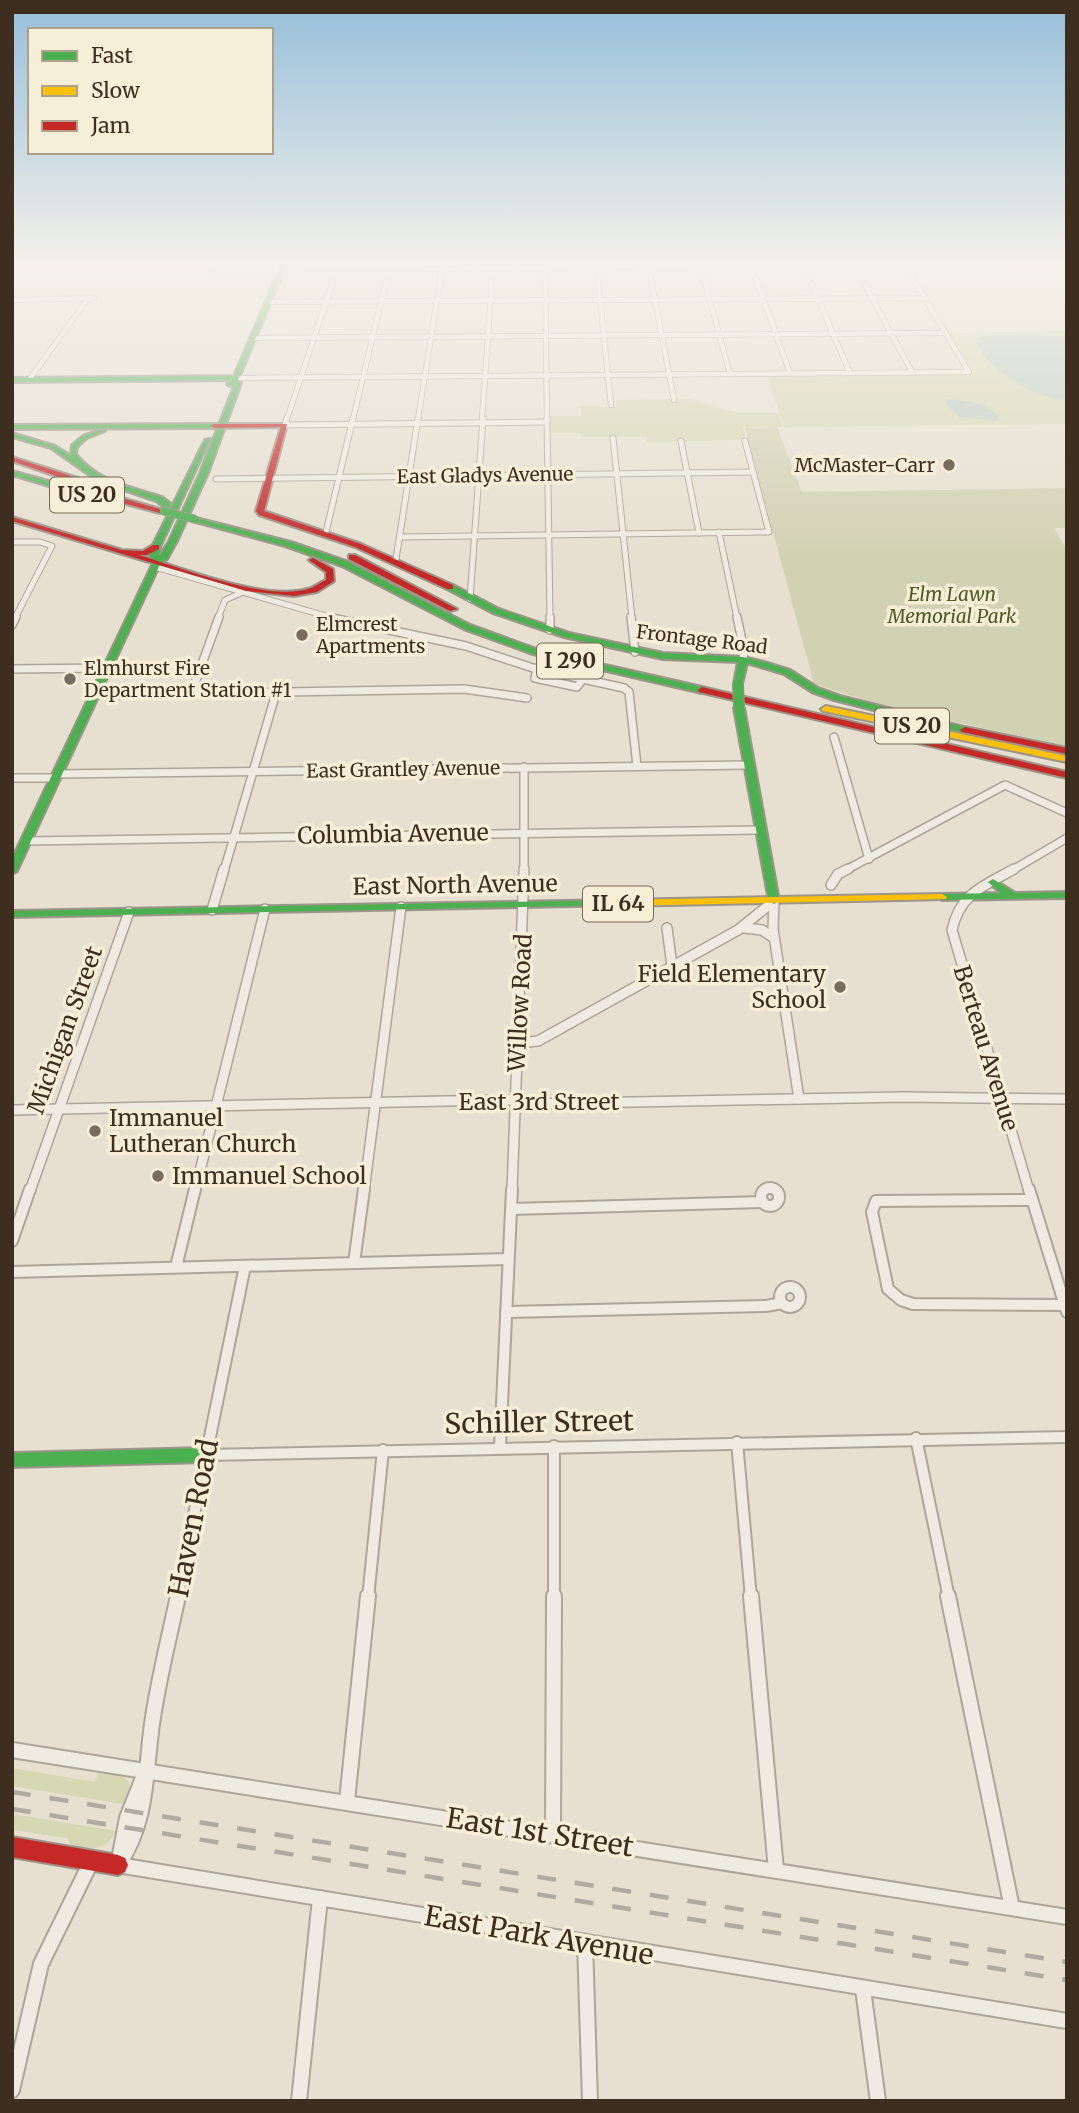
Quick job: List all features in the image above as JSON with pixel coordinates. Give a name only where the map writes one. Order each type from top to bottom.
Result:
[{"type":"main road","points":[[12,871],[161,560],[210,425],[244,361]]},
{"type":"main road","points":[[12,380],[236,379]]},
{"type":"main road","points":[[84,469],[72,450],[78,441],[96,433],[118,429],[210,425]]},
{"type":"main road","points":[[12,427],[285,425],[269,478]]},
{"type":"main road","name":"US 20","points":[[12,435],[53,447],[113,485],[159,499],[165,508]]},
{"type":"main road","name":"I 290","points":[[12,459],[165,508]]},
{"type":"main road","name":"I 290","points":[[12,466],[56,482],[197,516],[275,531],[336,551],[387,573],[480,622],[532,642],[757,696],[1067,765]]},
{"type":"main road","name":"US 20","points":[[12,473],[87,495],[165,508]]},
{"type":"main road","name":"Frontage Road","points":[[269,478],[260,510],[262,513],[326,532],[396,559],[470,599],[550,630],[596,644],[678,659],[743,660],[787,672],[815,690],[837,698],[918,720],[1067,751]]},
{"type":"main road","name":"I 290","points":[[197,516],[345,564],[467,627],[536,652],[1067,775]]},
{"type":"main road","points":[[12,519],[116,552],[161,560],[281,595],[307,594],[320,590],[330,581],[331,575],[322,564],[266,542],[257,535]]},
{"type":"main road","points":[[12,525],[47,540],[161,560]]},
{"type":"main road","points":[[743,660],[738,684],[739,708],[774,901]]},
{"type":"main road","name":"US 20","points":[[757,696],[1067,758]]},
{"type":"main road","name":"US 20","points":[[868,729],[1032,773],[1067,786]]},
{"type":"main road","points":[[993,882],[1011,895]]},
{"type":"main road","name":"East North Avenue","points":[[12,914],[1067,895]]},
{"type":"main road","name":"Schiller Street","points":[[12,1460],[206,1455]]},
{"type":"main road","name":"East Park Avenue","points":[[12,1847],[118,1865]]},
{"type":"street","points":[[29,380],[43,361]]},
{"type":"street","points":[[305,361],[285,425],[547,422]]},
{"type":"street","points":[[326,532],[365,361]]},
{"type":"street","points":[[396,559],[426,361]]},
{"type":"street","points":[[470,599],[485,361]]},
{"type":"street","points":[[546,361],[550,630]]},
{"type":"street","points":[[606,361],[611,405]]},
{"type":"street","points":[[666,361],[674,400]]},
{"type":"street","points":[[726,361],[730,374]]},
{"type":"street","points":[[786,361],[790,373]]},
{"type":"street","points":[[845,361],[850,373]]},
{"type":"street","points":[[906,361],[912,372]]},
{"type":"street","points":[[236,379],[970,372],[963,361]]},
{"type":"street","points":[[613,438],[625,534],[635,652]]},
{"type":"street","points":[[681,441],[699,533]]},
{"type":"street","points":[[401,537],[769,530],[745,441]]},
{"type":"street","name":"East Gladys Avenue","points":[[216,479],[753,472]]},
{"type":"street","points":[[719,532],[744,650],[743,660]]},
{"type":"street","points":[[12,542],[47,540],[52,547],[12,625]]},
{"type":"street","points":[[161,560],[241,593],[337,619],[466,646],[537,669],[535,678],[577,687],[583,679],[624,688],[629,692],[637,766]]},
{"type":"street","points":[[191,694],[225,600],[241,593]]},
{"type":"street","points":[[12,669],[107,668]]},
{"type":"street","points":[[94,695],[464,690],[527,698]]},
{"type":"street","points":[[212,910],[276,692]]},
{"type":"street","points":[[834,737],[869,859]]},
{"type":"street","name":"East Grantley Avenue","points":[[12,778],[748,765]]},
{"type":"street","name":"Willow Road","points":[[500,1447],[523,905],[524,768]]},
{"type":"street","points":[[831,885],[838,874],[1006,785],[1067,813]]},
{"type":"street","name":"Columbia Avenue","points":[[26,841],[760,830]]},
{"type":"street","points":[[967,896],[1067,838]]},
{"type":"street","name":"Berteau Avenue","points":[[967,896],[955,916],[952,936],[1066,1309]]},
{"type":"street","points":[[518,1043],[538,1041],[755,919],[774,901]]},
{"type":"street","points":[[774,901],[774,938],[799,1099]]},
{"type":"street","points":[[354,1263],[401,907]]},
{"type":"street","points":[[176,1267],[265,909]]},
{"type":"street","name":"Michigan Street","points":[[12,1241],[129,912]]},
{"type":"street","points":[[667,928],[672,966]]},
{"type":"street","points":[[738,929],[753,928],[774,938]]},
{"type":"street","name":"East 3rd Street","points":[[12,1110],[515,1100],[527,1104],[799,1099],[1067,1099]]},
{"type":"street","points":[[1032,1200],[876,1201],[872,1212],[888,1289],[901,1300],[913,1304],[1066,1309]]},
{"type":"street","points":[[511,1209],[763,1202]]},
{"type":"street","points":[[12,1272],[508,1259]]},
{"type":"street","name":"Haven Road","points":[[118,1865],[130,1850],[147,1788],[146,1772],[152,1722],[245,1266]]},
{"type":"street","points":[[506,1312],[766,1306],[782,1303]]},
{"type":"street","name":"Schiller Street","points":[[206,1455],[916,1438],[1067,1437]]},
{"type":"street","points":[[916,1438],[1012,1908]]},
{"type":"street","points":[[737,1442],[776,1870]]},
{"type":"street","points":[[553,1834],[554,1446]]},
{"type":"street","points":[[347,1801],[383,1450]]},
{"type":"street","name":"East 1st Street","points":[[12,1751],[347,1801],[1067,1917]]},
{"type":"street","points":[[12,2090],[41,1964],[92,1860]]},
{"type":"street","name":"East Park Avenue","points":[[118,1865],[1067,2021]]},
{"type":"street","points":[[299,2101],[320,1898]]},
{"type":"street","points":[[585,1943],[590,2101]]},
{"type":"street","points":[[863,1989],[878,2101]]},
{"type":"green space","points":[[966,361],[1067,361],[1067,424],[784,427],[766,374],[974,373]]},
{"type":"green space","points":[[691,399],[738,413],[778,413],[782,427],[743,427],[746,440],[647,442],[646,437],[581,437],[580,433],[552,433],[550,416],[581,416],[581,407],[617,407],[616,400]]},
{"type":"green space","name":"Elm Lawn Memorial Park","points":[[777,427],[802,492],[1067,488],[1067,528],[1054,528],[1067,550],[1067,746],[891,708],[814,684],[745,428]]},
{"type":"green space","points":[[12,1768],[95,1782],[99,1769],[117,1772],[129,1782],[129,1805],[12,1786]]},
{"type":"green space","points":[[12,1814],[116,1831],[108,1842],[98,1848],[72,1846],[67,1838],[12,1830]]},
{"type":"shaded area","points":[[989,361],[1067,361],[1067,401],[1027,388]]},
{"type":"shaded area","points":[[947,399],[984,406],[1001,421],[959,417],[944,401]]},
{"type":"railway","points":[[12,1792],[1067,1962]]},
{"type":"railway","points":[[12,1809],[1067,1980]]},
{"type":"traffic: fast","points":[[230,384],[235,381],[244,361]]},
{"type":"traffic: fast","points":[[12,380],[236,378]]},
{"type":"traffic: fast","points":[[12,871],[142,594],[157,563],[164,557],[173,541],[204,473],[238,383],[235,381]]},
{"type":"traffic: fast","points":[[12,427],[214,426]]},
{"type":"traffic: fast","points":[[81,465],[73,454],[74,446],[85,437],[102,431]]},
{"type":"traffic: fast","points":[[12,435],[53,447],[101,479],[159,499],[167,505]]},
{"type":"traffic: fast","points":[[157,563],[154,555],[156,547],[208,440]]},
{"type":"traffic: fast","points":[[12,473],[96,497]]},
{"type":"traffic: fast","points":[[163,511],[195,519]]},
{"type":"traffic: fast","points":[[195,519],[288,544],[345,564],[467,627],[536,652],[702,690]]},
{"type":"traffic: fast","points":[[450,587],[496,611],[567,635],[663,656],[743,660],[764,665],[787,672],[815,690],[837,698],[965,730]]},
{"type":"traffic: fast","points":[[738,684],[743,660]]},
{"type":"traffic: fast","points":[[738,684],[739,708]]},
{"type":"traffic: fast","points":[[739,708],[774,901]]},
{"type":"traffic: fast","points":[[993,882],[1011,895]]},
{"type":"traffic: fast","points":[[942,897],[1067,895]]},
{"type":"traffic: fast","points":[[12,914],[619,903]]},
{"type":"traffic: fast","points":[[12,1460],[206,1455]]},
{"type":"traffic: slow","points":[[826,709],[1067,759]]},
{"type":"traffic: slow","points":[[619,903],[942,897]]},
{"type":"traffic: jam","points":[[214,426],[285,425],[260,511],[262,513],[358,546],[450,587]]},
{"type":"traffic: jam","points":[[12,459],[103,489]]},
{"type":"traffic: jam","points":[[91,492],[163,511]]},
{"type":"traffic: jam","points":[[12,519],[157,563]]},
{"type":"traffic: jam","points":[[119,552],[144,553],[156,547]]},
{"type":"traffic: jam","points":[[352,557],[453,609]]},
{"type":"traffic: jam","points":[[157,563],[246,588],[271,593],[294,593],[314,590],[330,581],[330,571],[313,560]]},
{"type":"traffic: jam","points":[[702,690],[1067,775]]},
{"type":"traffic: jam","points":[[965,730],[1067,751]]},
{"type":"traffic: jam","points":[[12,1847],[118,1865]]},
{"type":"place","name":"McMaster-Carr","points":[[949,465]]},
{"type":"place","name":"Elmcrest Apartments","points":[[302,635]]},
{"type":"place","name":"Elmhurst Fire Department Station #1","points":[[70,679]]},
{"type":"place","name":"Field Elementary School","points":[[840,987]]},
{"type":"place","name":"Immanuel Lutheran Church","points":[[95,1131]]},
{"type":"place","name":"Immanuel School","points":[[158,1176]]}]
